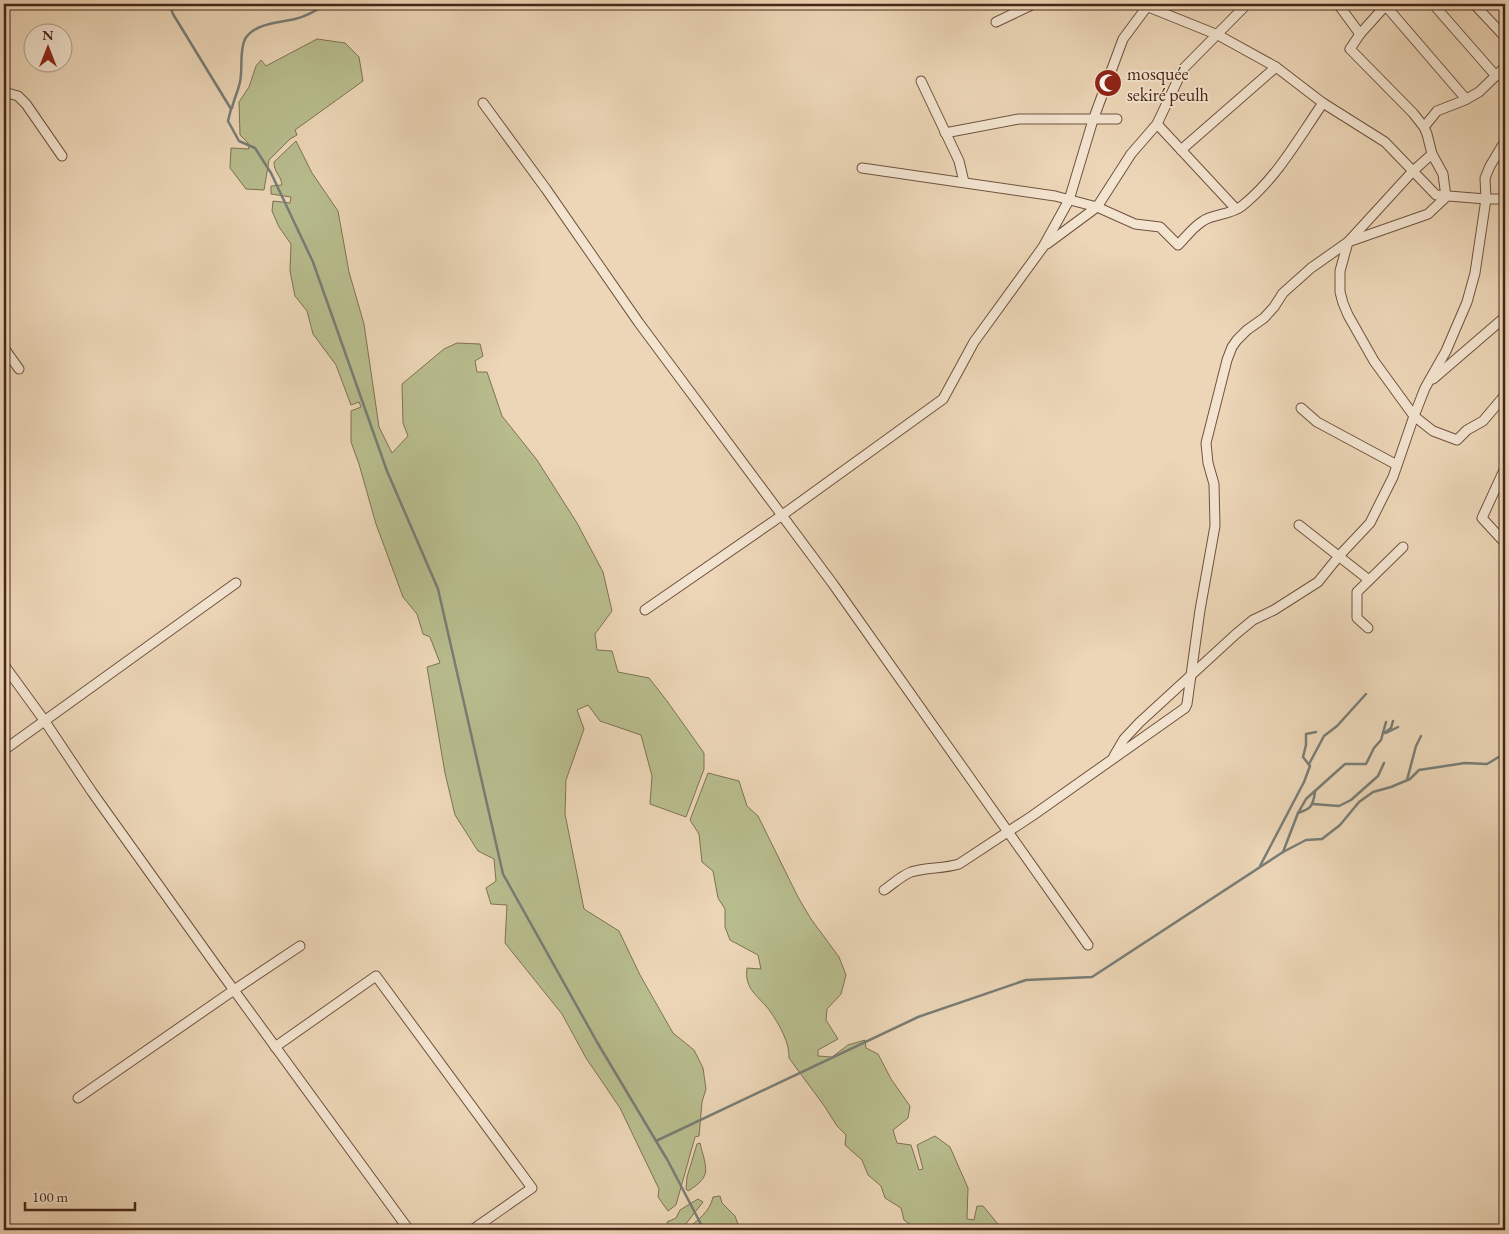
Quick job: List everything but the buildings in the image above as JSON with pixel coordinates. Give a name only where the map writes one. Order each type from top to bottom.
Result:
[{"type":"street","points":[[996,22],[1034,4]]},
{"type":"street","points":[[1043,247],[1096,207],[1131,154],[1157,124],[1183,69],[1247,4]]},
{"type":"street","points":[[1338,4],[1360,34]]},
{"type":"street","points":[[1446,197],[1443,174],[1432,154],[1428,134],[1424,127],[1413,113],[1350,50],[1360,34],[1386,4],[1466,99]]},
{"type":"street","points":[[1433,4],[1496,76]]},
{"type":"street","points":[[1474,4],[1505,37]]},
{"type":"street","points":[[645,610],[781,516],[943,398],[974,342],[1043,247],[1069,200],[1093,120],[1123,39],[1146,5],[1218,35],[1276,67],[1323,103],[1385,142],[1436,195],[1505,199]]},
{"type":"street","points":[[1181,150],[1276,67]]},
{"type":"street","points":[[1424,127],[1437,111],[1479,92],[1505,67]]},
{"type":"street","points":[[922,81],[959,161],[964,182]]},
{"type":"street","points":[[4,92],[18,96],[26,104],[62,156]]},
{"type":"street","points":[[483,103],[546,189],[639,323],[833,584],[1088,945]]},
{"type":"street","points":[[862,168],[1055,196],[1096,207],[1135,224],[1160,227],[1178,245],[1204,220],[1236,210],[1247,202],[1271,178],[1290,154],[1323,103]]},
{"type":"street","points":[[945,133],[1019,119],[1117,119]]},
{"type":"street","points":[[1157,124],[1236,210]]},
{"type":"street","points":[[1113,758],[1124,739],[1191,674],[1253,620],[1274,610],[1318,582],[1370,522],[1393,477],[1414,416],[1428,384],[1446,351],[1467,302],[1474,273],[1486,199],[1485,178],[1505,141]]},
{"type":"street","points":[[884,890],[912,872],[959,864],[1032,816],[1188,704],[1191,674],[1215,526],[1214,484],[1208,463],[1206,443],[1232,347],[1237,340],[1274,307],[1283,293],[1312,268],[1348,242],[1413,171],[1432,154]]},
{"type":"street","points":[[1348,242],[1428,214],[1446,197]]},
{"type":"street","points":[[1348,242],[1340,271],[1340,292],[1343,303],[1374,361],[1414,416],[1433,431],[1457,440],[1467,430],[1483,420],[1505,395]]},
{"type":"street","points":[[1428,384],[1505,317]]},
{"type":"street","points":[[4,348],[19,370]]},
{"type":"street","points":[[1301,408],[1317,422],[1397,465]]},
{"type":"street","points":[[1505,468],[1482,518],[1505,542]]},
{"type":"street","points":[[1299,525],[1369,580]]},
{"type":"street","points":[[1368,628],[1357,618],[1357,592],[1403,547]]},
{"type":"street","points":[[4,750],[236,583]]},
{"type":"street","points":[[4,665],[44,720],[92,792],[409,1230]]},
{"type":"street","points":[[78,1098],[300,946]]},
{"type":"street","points":[[275,1047],[376,976],[532,1188],[472,1230]]},
{"type":"green space","points":[[317,39],[345,43],[359,57],[363,81],[295,130],[297,135],[290,139],[269,160],[264,190],[246,189],[230,168],[231,148],[249,149],[248,143],[240,135],[239,102],[249,87],[256,66],[261,60],[266,66]]},
{"type":"green space","points":[[296,141],[312,173],[338,211],[349,272],[364,324],[379,427],[392,453],[408,436],[403,423],[402,384],[444,349],[457,343],[480,344],[483,356],[475,361],[477,372],[487,372],[502,416],[537,460],[577,523],[603,572],[612,611],[595,634],[597,650],[612,651],[618,672],[649,678],[704,753],[704,769],[686,817],[650,804],[652,776],[641,735],[600,721],[588,705],[577,710],[584,729],[566,780],[565,814],[584,909],[619,931],[640,975],[673,1033],[694,1050],[703,1068],[706,1089],[702,1102],[699,1136],[695,1137],[676,1205],[668,1211],[658,1197],[659,1189],[620,1108],[586,1058],[562,1014],[505,943],[507,905],[491,904],[486,888],[496,881],[494,859],[478,851],[455,815],[445,773],[427,667],[440,663],[430,637],[423,634],[417,614],[403,597],[376,524],[351,442],[351,411],[361,407],[359,402],[351,405],[336,365],[313,334],[307,311],[295,296],[290,271],[291,244],[279,227],[272,211],[273,201],[290,203],[291,197],[271,194],[271,186],[282,185],[274,162]]},
{"type":"green space","points":[[708,773],[739,781],[747,806],[758,816],[798,897],[811,919],[839,957],[846,975],[841,994],[827,1009],[826,1020],[838,1039],[818,1050],[818,1056],[832,1057],[848,1045],[865,1040],[866,1048],[878,1054],[891,1079],[910,1106],[908,1118],[893,1130],[897,1143],[911,1145],[919,1170],[923,1169],[917,1145],[935,1136],[950,1147],[968,1188],[967,1219],[974,1220],[977,1206],[983,1206],[1003,1230],[917,1230],[904,1220],[901,1208],[885,1198],[881,1186],[868,1175],[862,1160],[845,1145],[846,1135],[837,1126],[789,1058],[788,1046],[780,1028],[770,1011],[750,987],[747,968],[761,969],[758,955],[730,940],[725,927],[725,909],[718,898],[713,871],[702,862],[699,834],[690,820]]},
{"type":"green space","points":[[700,1143],[706,1171],[701,1181],[688,1191],[686,1189],[687,1177],[697,1144]]},
{"type":"green space","points":[[720,1196],[722,1203],[735,1216],[740,1230],[685,1230],[706,1212],[713,1197]]},
{"type":"green space","points":[[698,1199],[703,1202],[681,1230],[670,1230],[667,1222],[676,1218],[680,1210]]},
{"type":"waterway","points":[[169,4],[173,14],[231,109],[228,121],[239,141],[255,148],[271,173],[313,262],[387,471],[438,589],[503,874],[597,1042],[668,1161],[704,1230]]},
{"type":"waterway","points":[[232,108],[240,82],[243,44],[249,34],[267,24],[304,16],[326,4]]},
{"type":"waterway","points":[[1309,764],[1324,736],[1337,726],[1366,694]]},
{"type":"waterway","points":[[1384,733],[1391,728],[1393,721]]},
{"type":"waterway","points":[[1283,852],[1298,813],[1306,799],[1345,764],[1366,764],[1374,748],[1381,740],[1386,722]]},
{"type":"waterway","points":[[1386,733],[1398,727]]},
{"type":"waterway","points":[[1260,866],[1304,782],[1310,766],[1303,757],[1306,734],[1316,732]]},
{"type":"waterway","points":[[1407,780],[1416,746],[1421,736]]},
{"type":"waterway","points":[[656,1141],[918,1017],[1026,980],[1092,977],[1283,852],[1306,840],[1322,839],[1340,825],[1359,802],[1373,792],[1410,779],[1419,770],[1465,763],[1487,764],[1502,755],[1505,748]]},
{"type":"waterway","points":[[1313,804],[1339,806],[1351,800],[1378,776],[1384,763]]},
{"type":"waterway","points":[[1298,813],[1311,806],[1315,792]]},
{"type":"place","name":"mosquée sekiré peulh","points":[[1108,83]]}]
